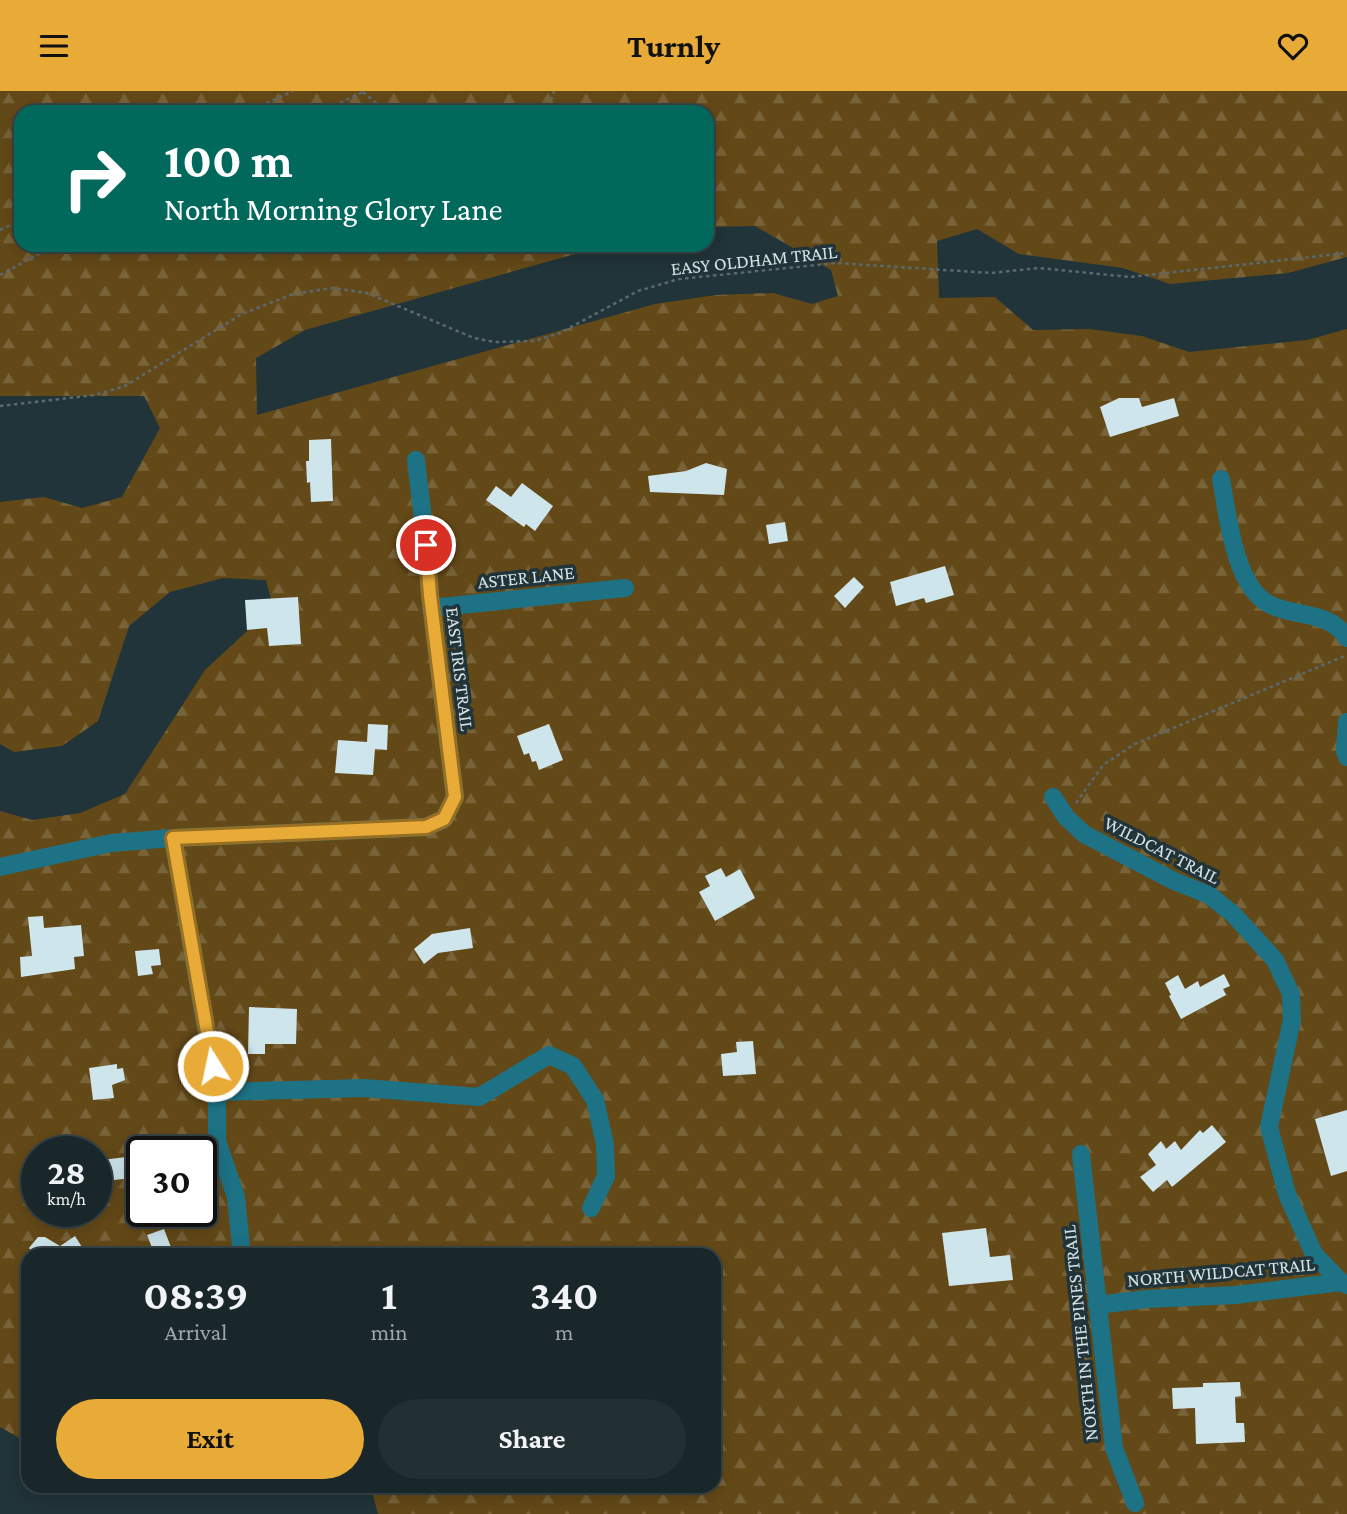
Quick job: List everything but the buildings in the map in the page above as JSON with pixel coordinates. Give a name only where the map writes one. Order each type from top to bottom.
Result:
[{"type":"street","name":"EAST IRIS TRAIL","points":[[173,838],[426,827],[444,819],[455,797],[431,608],[416,460]]},
{"type":"street","points":[[1221,479],[1234,554],[1258,597],[1271,606],[1323,618],[1341,629],[1347,638]]},
{"type":"street","name":"ASTER LANE","points":[[431,608],[625,588]]},
{"type":"street","points":[[1347,722],[1347,757]]},
{"type":"street","name":"WILDCAT TRAIL","points":[[1052,797],[1066,817],[1084,834],[1174,881],[1209,895],[1233,914],[1275,960],[1291,994],[1293,1020],[1269,1127],[1287,1194],[1314,1254],[1344,1283]]},
{"type":"street","points":[[0,867],[111,843],[173,838],[217,1091],[217,1141],[236,1197],[242,1246]]},
{"type":"street","points":[[217,1091],[363,1088],[479,1097],[549,1055],[573,1066],[594,1100],[605,1144],[606,1176],[591,1207]]},
{"type":"street","name":"NORTH IN THE PINES TRAIL","points":[[1081,1154],[1114,1448],[1135,1503]]},
{"type":"street","name":"NORTH WILDCAT TRAIL","points":[[1097,1305],[1147,1299],[1236,1295],[1344,1283]]},
{"type":"path","points":[[262,105],[293,91]]},
{"type":"path","points":[[335,105],[364,91],[379,105]]},
{"type":"path","points":[[0,275],[42,252]]},
{"type":"path","name":"EASY OLDHAM TRAIL","points":[[0,405],[94,395],[125,386],[242,314],[293,294],[332,288],[367,293],[474,338],[495,342],[534,341],[560,333],[638,291],[679,279],[836,263],[991,273],[1039,268],[1130,277],[1347,253]]},
{"type":"path","points":[[1066,817],[1103,765],[1135,744],[1347,655]]},
{"type":"green space","points":[[0,91],[1347,91],[1347,257],[1288,273],[1170,284],[1123,268],[1019,254],[977,229],[937,241],[939,298],[995,297],[1033,330],[1089,329],[1142,336],[1189,352],[1307,340],[1347,329],[1347,1514],[378,1514],[373,1495],[210,1493],[721,1493],[721,1248],[21,1248],[21,1439],[0,1427],[0,811],[32,820],[80,813],[125,794],[205,670],[273,607],[266,580],[223,578],[170,592],[129,626],[98,721],[62,746],[14,752],[0,744],[0,502],[44,497],[82,508],[122,497],[160,428],[144,396],[0,396]],"holes":[[[14,105],[714,105],[714,227],[755,226],[831,270],[838,296],[812,304],[773,293],[716,295],[655,304],[257,415],[256,358],[305,330],[582,252],[14,252]]]},
{"type":"route","points":[[213,1066],[173,838],[426,827],[444,819],[455,797],[426,545]]}]
